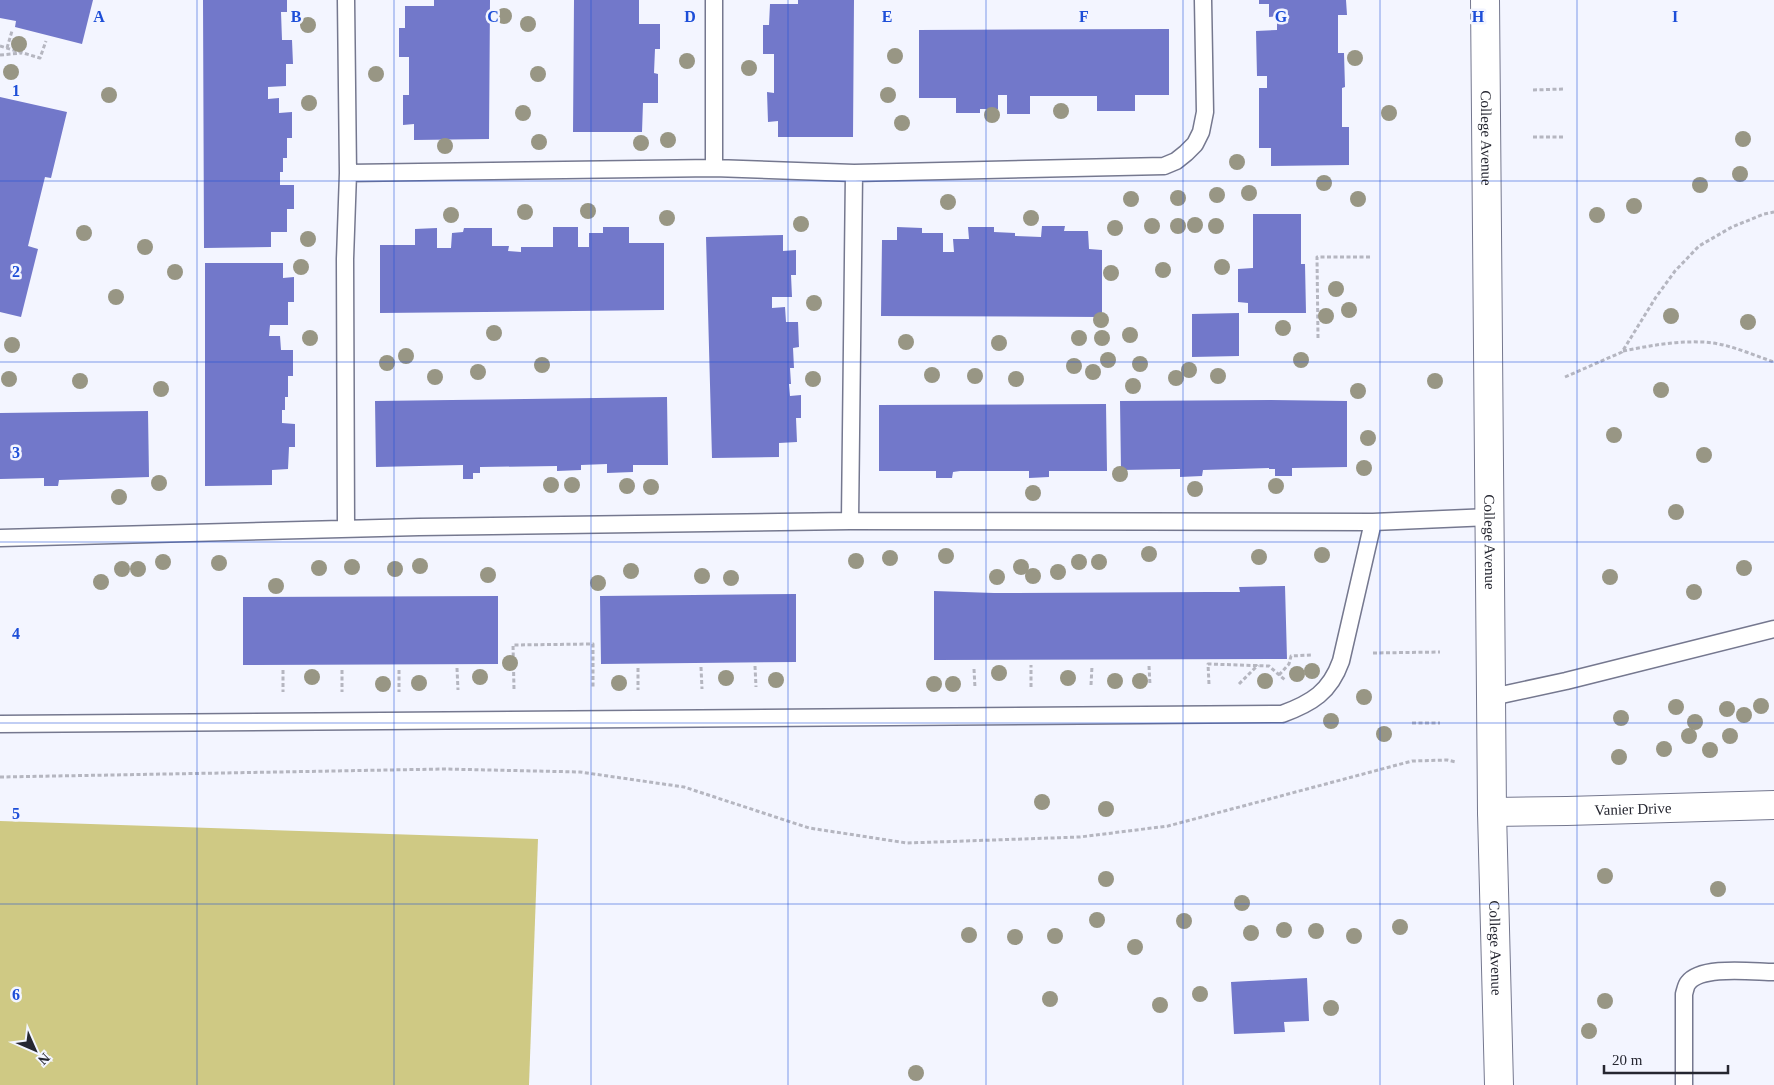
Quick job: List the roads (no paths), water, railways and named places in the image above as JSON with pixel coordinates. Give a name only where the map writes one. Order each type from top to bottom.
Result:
[{"type":"main road","name":"College Avenue","points":[[1485,0],[1492,812],[1499,1085]]},
{"type":"main road","name":"Vanier Drive","points":[[1492,812],[1567,812],[1774,805]]},
{"type":"lane","points":[[346,0],[348,173],[345,259],[346,528]]},
{"type":"lane","points":[[714,0],[714,168]]},
{"type":"lane","points":[[348,173],[714,168],[854,173],[1164,166],[1176,161],[1195,144],[1201,132],[1205,112],[1203,0]]},
{"type":"lane","points":[[850,521],[854,173]]},
{"type":"lane","points":[[0,538],[346,528],[850,521],[1373,522],[1490,517]]},
{"type":"lane","points":[[0,724],[1282,714],[1298,708],[1326,689],[1335,676],[1343,654],[1373,522]]},
{"type":"lane","points":[[1492,697],[1774,629]]},
{"type":"lane","points":[[1684,1085],[1684,994],[1688,983],[1696,976],[1708,972],[1774,972]]}]
